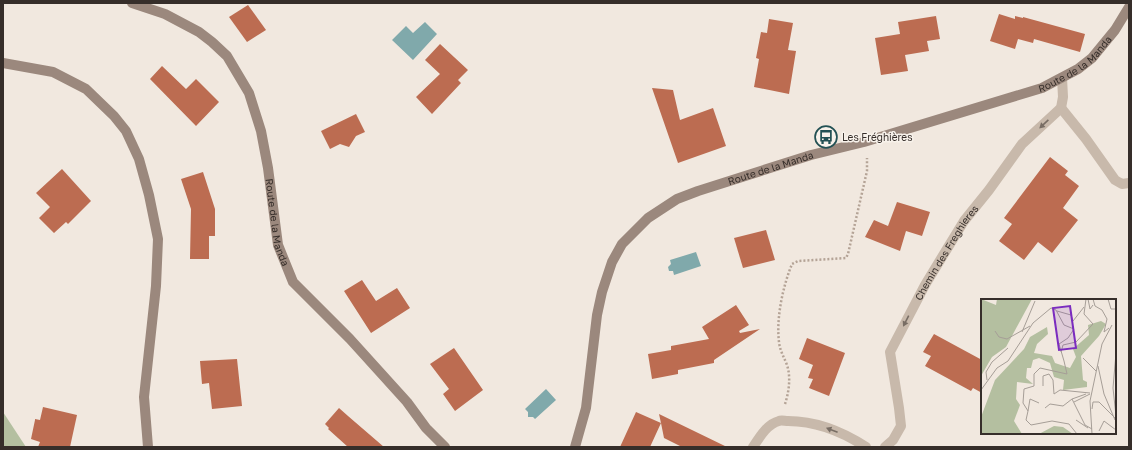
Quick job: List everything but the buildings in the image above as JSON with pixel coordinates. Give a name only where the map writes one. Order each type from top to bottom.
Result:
[{"type":"main road","name":"Route de la Manda","points":[[132,3],[165,14],[199,32],[227,56],[249,93],[261,131],[268,168],[278,245],[293,282],[350,339],[407,402],[426,428],[445,447]]},
{"type":"main road","name":"Route de la Manda","points":[[575,447],[586,408],[597,315],[602,292],[612,262],[622,244],[648,218],[677,199],[698,191],[811,155],[864,142],[1042,88],[1078,69],[1104,45],[1129,7]]},
{"type":"main road","points":[[3,63],[53,72],[86,89],[114,116],[126,131],[139,159],[158,239],[156,286],[144,397],[148,447]]},
{"type":"street","points":[[1062,78],[1063,97],[1061,108],[1086,139],[1115,180],[1122,184],[1129,183]]},
{"type":"street","name":"Chemin des Freghieres","points":[[885,447],[893,440],[901,426],[890,352],[925,286],[964,221],[989,190],[1022,144],[1061,108]]},
{"type":"street","points":[[753,447],[765,431],[779,420],[794,421],[828,428],[853,438],[866,447]]},
{"type":"path","points":[[779,420],[788,396],[789,374],[780,350],[779,340],[781,302],[790,270],[792,264],[798,261],[846,258],[867,171],[864,142]]},
{"type":"green space","points":[[3,412],[26,447],[3,447]]},
{"type":"water","points":[[425,22],[437,34],[413,60],[392,40],[406,26],[413,33]]},
{"type":"water","points":[[696,252],[701,266],[674,275],[673,271],[669,271],[668,267],[671,264],[670,260]]},
{"type":"water","points":[[546,389],[556,400],[535,419],[533,417],[528,417],[528,412],[525,409]]},
{"type":"place","name":"Les Fréghières","points":[[826,137]]}]
